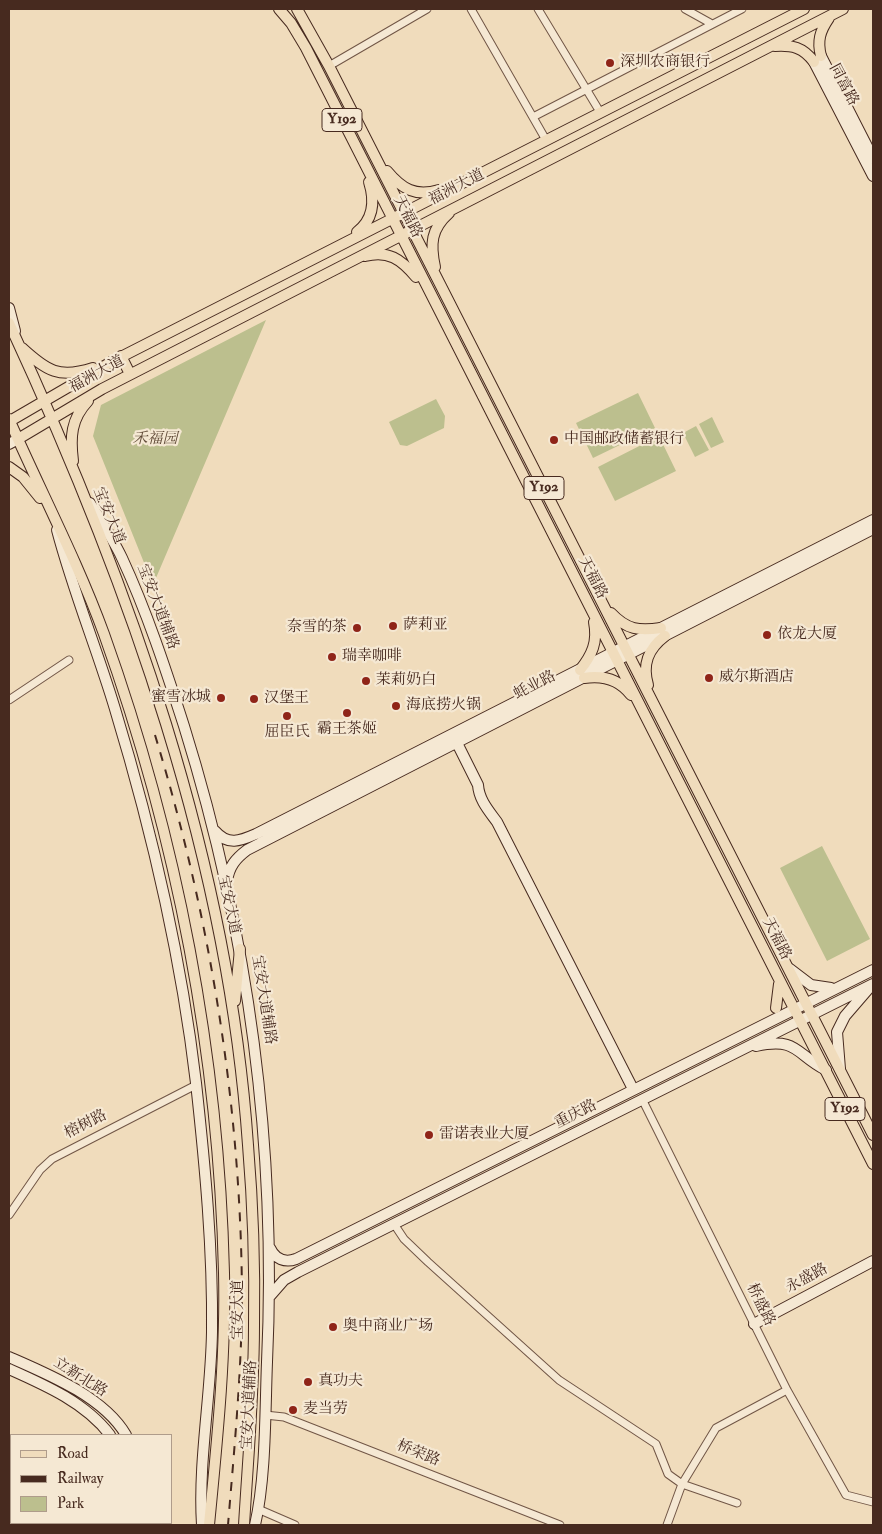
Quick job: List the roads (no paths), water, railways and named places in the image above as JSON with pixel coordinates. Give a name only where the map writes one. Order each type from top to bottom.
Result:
[{"type":"main road","name":"天福路","points":[[279,9],[300,36],[399,235],[873,1164]]},
{"type":"main road","name":"天福路","points":[[297,9],[329,66],[412,228],[626,651],[807,1001],[873,1135]]},
{"type":"main road","name":"福洲大道","points":[[9,421],[117,359],[792,12],[804,9]]},
{"type":"main road","name":"福洲大道","points":[[13,442],[130,374],[466,200],[843,9]]},
{"type":"main road","points":[[769,47],[792,45],[817,59],[822,29],[831,15]]},
{"type":"main road","name":"同富路","points":[[817,59],[873,158]]},
{"type":"main road","name":"同富路","points":[[817,59],[873,176]]},
{"type":"main road","points":[[375,157],[399,185],[409,191],[430,192],[459,184]]},
{"type":"main road","points":[[341,244],[360,230],[372,213],[370,187],[363,162]]},
{"type":"main road","points":[[437,278],[431,243],[433,233],[443,219],[466,200]]},
{"type":"main road","points":[[352,259],[374,254],[387,254],[402,262],[427,288]]},
{"type":"main road","points":[[9,308],[18,344],[41,365],[59,373],[78,373],[117,359],[130,374]]},
{"type":"main road","name":"宝安大道","points":[[9,323],[77,479],[136,634],[184,785],[208,882],[234,1015],[248,1146],[254,1272],[254,1326],[244,1525]]},
{"type":"main road","points":[[77,479],[71,451],[73,425],[83,407],[102,389]]},
{"type":"main road","name":"宝安大道","points":[[9,421],[13,442],[54,519],[92,603],[141,745],[160,813],[198,990],[217,1157],[224,1275],[222,1378],[209,1525]]},
{"type":"main road","points":[[9,467],[28,482],[54,519],[70,581],[114,706],[142,801],[173,938],[196,1085],[210,1256],[212,1322],[210,1378],[201,1497],[202,1525]]},
{"type":"main road","name":"宝安大道辅路","points":[[77,479],[123,560],[147,619],[174,697],[214,830],[240,950],[259,1081],[270,1248],[265,1416],[258,1509],[255,1525]]},
{"type":"main road","name":"蚝业路","points":[[214,830],[223,839],[231,842],[250,836],[582,674],[873,520]]},
{"type":"main road","name":"蚝业路","points":[[663,632],[873,529]]},
{"type":"main road","points":[[601,600],[620,622],[629,628],[640,631],[663,632]]},
{"type":"main road","points":[[588,605],[596,636],[593,650],[582,674],[615,681],[630,693],[643,712]]},
{"type":"main road","points":[[654,705],[646,679],[646,661],[652,647],[663,632]]},
{"type":"main road","name":"蚝业路","points":[[227,885],[230,869],[247,850],[457,743],[582,674]]},
{"type":"main road","points":[[457,743],[478,785],[478,792],[497,822],[634,1089]]},
{"type":"main road","points":[[234,1015],[240,950]]},
{"type":"main road","name":"Y192","points":[[789,968],[800,979],[811,986],[818,988],[838,987]]},
{"type":"main road","name":"重庆路","points":[[270,1248],[280,1260],[292,1261],[755,1027],[873,970]]},
{"type":"main road","points":[[755,1027],[772,1015],[776,1008],[780,994],[777,976]]},
{"type":"main road","points":[[840,1070],[837,1032],[845,1016],[872,984]]},
{"type":"main road","name":"重庆路","points":[[270,1296],[291,1276],[740,1050],[814,1015],[872,984]]},
{"type":"main road","points":[[740,1050],[772,1043],[791,1045],[826,1070]]},
{"type":"main road","points":[[340,1237],[346,1248]]},
{"type":"main road","name":"永盛路","points":[[754,1324],[873,1261]]},
{"type":"main road","name":"立新北路","points":[[9,1358],[42,1371],[90,1400],[112,1417],[125,1434]]},
{"type":"main road","name":"立新北路","points":[[9,1368],[41,1384],[84,1410],[102,1425],[109,1434]]},
{"type":"street","points":[[329,66],[427,9]]},
{"type":"street","points":[[471,9],[546,140]]},
{"type":"street","points":[[538,9],[600,112]]},
{"type":"street","points":[[685,9],[712,24]]},
{"type":"street","points":[[534,117],[742,9]]},
{"type":"street","points":[[9,700],[70,660]]},
{"type":"street","name":"榕树路","points":[[9,1215],[40,1170],[52,1159],[196,1085]]},
{"type":"street","name":"桥盛路","points":[[642,1099],[787,1390],[846,1495],[873,1502]]},
{"type":"street","points":[[394,1224],[404,1239],[428,1262],[560,1380],[656,1444],[668,1474],[682,1484],[737,1503]]},
{"type":"street","points":[[667,1525],[682,1484],[716,1428],[787,1390]]},
{"type":"street","name":"桥荣路","points":[[265,1416],[284,1416],[560,1525]]},
{"type":"street","points":[[258,1509],[295,1525]]},
{"type":"railway","points":[[155,735],[175,804],[207,945],[220,1017],[236,1160],[241,1233],[242,1305],[239,1388],[228,1525]]},
{"type":"place","name":"深圳农商银行","points":[[610,63]]},
{"type":"place","name":"中国邮政储蓄银行","points":[[554,440]]},
{"type":"place","name":"萨莉亚","points":[[393,626]]},
{"type":"place","name":"奈雪的茶","points":[[357,628]]},
{"type":"place","name":"依龙大厦","points":[[767,635]]},
{"type":"place","name":"瑞幸咖啡","points":[[332,657]]},
{"type":"place","name":"威尔斯酒店","points":[[709,678]]},
{"type":"place","name":"茉莉奶白","points":[[366,681]]},
{"type":"place","name":"蜜雪冰城","points":[[221,698]]},
{"type":"place","name":"汉堡王","points":[[254,699]]},
{"type":"place","name":"海底捞火锅","points":[[396,706]]},
{"type":"place","name":"霸王茶姬","points":[[347,713]]},
{"type":"place","name":"屈臣氏","points":[[287,716]]},
{"type":"place","name":"雷诺表业大厦","points":[[429,1135]]},
{"type":"place","name":"奥中商业广场","points":[[333,1327]]},
{"type":"place","name":"真功夫","points":[[308,1382]]},
{"type":"place","name":"麦当劳","points":[[293,1410]]},
{"type":"park label","name":"禾福园","points":[[155,440]]}]
